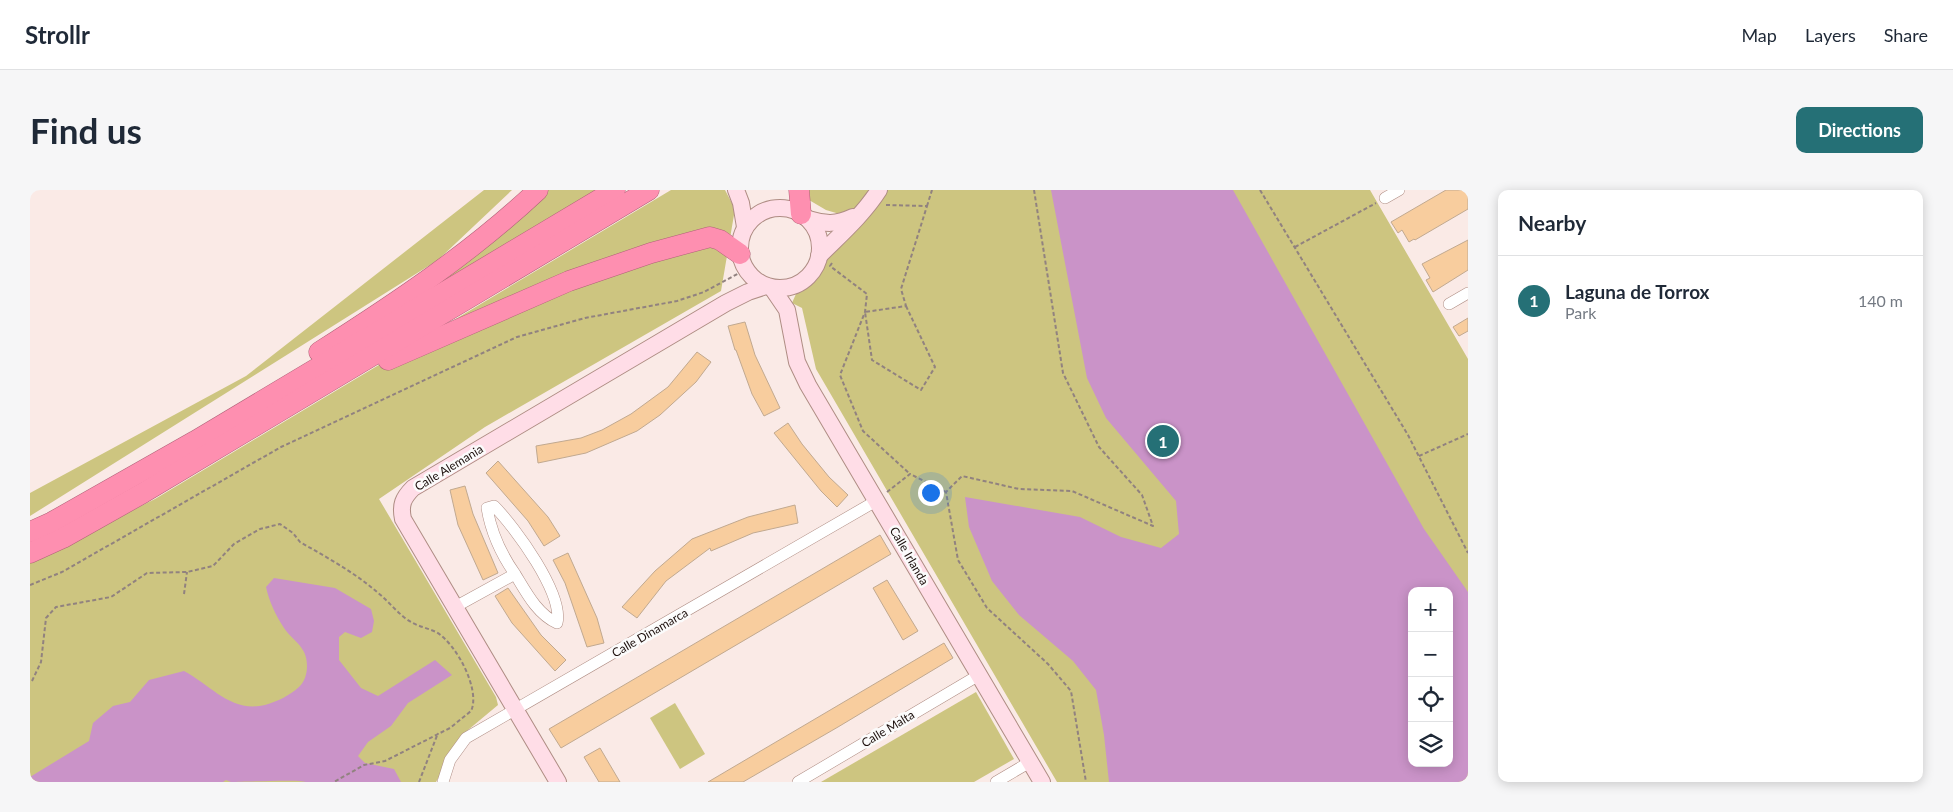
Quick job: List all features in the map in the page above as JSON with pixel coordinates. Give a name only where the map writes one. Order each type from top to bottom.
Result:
[{"type":"highway","points":[[195,441],[212,420],[411,292],[459,257],[538,190]]},
{"type":"highway","points":[[30,532],[52,522],[195,441],[615,190]]},
{"type":"highway","points":[[30,553],[63,538],[143,493],[650,190]]},
{"type":"highway","points":[[800,190],[805,217]]},
{"type":"highway","points":[[341,376],[369,369],[569,281],[651,253],[710,237],[720,240],[741,264]]},
{"type":"street","points":[[736,190],[741,204],[745,227]]},
{"type":"street","points":[[740,190],[757,206],[768,209]]},
{"type":"street","points":[[1385,198],[1399,190]]},
{"type":"street","points":[[871,202],[835,238],[827,258],[800,283],[791,287],[769,287],[750,275],[741,264],[740,240],[745,227],[759,213],[768,209],[780,208],[829,224],[838,224],[871,202]]},
{"type":"street","points":[[805,217],[819,238],[827,258]]},
{"type":"street","name":"Calle Alemania","points":[[726,303],[739,281],[741,264]]},
{"type":"street","name":"Calle Irlanda","points":[[791,325],[792,309],[800,283]]},
{"type":"street","name":"Calle Alemania","points":[[558,782],[403,519],[401,509],[404,497],[413,488],[726,303],[748,292],[769,287]]},
{"type":"street","name":"Calle Irlanda","points":[[769,287],[787,310],[798,362],[808,385],[1042,782]]},
{"type":"street","points":[[1449,304],[1468,294]]},
{"type":"street","name":"Calle Dinamarca","points":[[443,782],[450,760],[466,738],[516,711],[876,501]]},
{"type":"street","points":[[494,506],[508,520],[531,554],[554,598],[559,615],[557,624],[547,618],[535,604],[515,574],[503,557],[489,523],[487,508],[494,506]]},
{"type":"street","points":[[455,607],[515,574]]},
{"type":"street","name":"Calle Malta","points":[[798,782],[979,675]]},
{"type":"street","points":[[996,782],[1030,762]]},
{"type":"path","points":[[827,258],[830,266],[867,294],[865,312],[872,360],[921,390],[935,368],[906,306],[901,289],[932,190]]},
{"type":"path","points":[[946,492],[962,476],[1019,488],[1072,491],[1154,526],[1142,495],[1099,447],[1063,372],[1034,190]]},
{"type":"path","points":[[1260,190],[1419,456],[1468,552]]},
{"type":"path","points":[[1294,247],[1385,198]]},
{"type":"path","points":[[871,202],[927,206]]},
{"type":"path","points":[[30,585],[62,572],[281,447],[517,337],[586,318],[677,301],[704,292],[741,264]]},
{"type":"path","points":[[865,312],[906,306]]},
{"type":"path","points":[[865,312],[840,375],[862,431],[910,474],[946,492]]},
{"type":"path","points":[[1419,456],[1468,434]]},
{"type":"path","points":[[876,501],[910,474]]},
{"type":"path","points":[[946,492],[958,560],[987,608],[1048,664],[1071,691],[1086,782]]},
{"type":"path","points":[[32,681],[44,651],[46,618],[56,607],[111,597],[147,573],[187,572],[213,566],[234,544],[260,529],[273,524],[286,527],[300,542],[378,592],[406,619],[417,626],[436,633],[458,657],[469,676],[475,695],[474,705],[462,719],[385,761],[364,765],[334,782]]},
{"type":"path","points":[[184,594],[187,572]]},
{"type":"path","points":[[419,782],[438,733]]},
{"type":"shaded area","points":[[484,190],[512,190],[438,260],[30,516],[30,493],[246,376]]},
{"type":"shaded area","points":[[539,190],[597,190],[445,282],[419,295]]},
{"type":"shaded area","points":[[671,190],[725,190],[735,209],[721,291],[485,427],[379,499],[496,697],[498,705],[462,735],[436,782],[30,782],[30,561],[155,499]]},
{"type":"shaded area","points":[[808,190],[1370,190],[1468,359],[1468,782],[1057,782],[816,369],[802,308],[792,303],[799,287],[825,254],[843,215],[826,210],[809,200]]},
{"type":"shaded area","points":[[1051,190],[1233,190],[1424,529],[1468,592],[1468,782],[1109,782],[1104,735],[1096,690],[1073,661],[1019,615],[992,581],[969,527],[965,497],[1080,517],[1121,537],[1161,548],[1179,534],[1176,501],[1106,418],[1087,378]]},
{"type":"shaded area","points":[[274,578],[335,588],[371,609],[374,621],[372,632],[361,638],[345,632],[339,637],[339,660],[361,688],[378,696],[435,660],[452,675],[408,703],[391,726],[368,742],[358,756],[365,763],[394,769],[401,782],[231,782],[226,780],[223,782],[30,782],[30,777],[89,741],[93,723],[113,706],[130,702],[149,680],[184,671],[222,697],[242,705],[253,706],[274,702],[295,690],[304,680],[307,661],[302,648],[284,628],[271,603],[266,587]]},
{"type":"shaded area","points":[[976,692],[1014,759],[974,782],[821,782]]},
{"type":"shaded area","points":[[675,703],[705,754],[680,769],[650,718]]},
{"type":"building","points":[[1446,190],[1468,190],[1468,209],[1415,240],[1409,242],[1402,230],[1398,233],[1391,222]]},
{"type":"building","points":[[1468,240],[1468,270],[1433,292],[1426,280],[1430,278],[1422,264]]},
{"type":"building","points":[[1468,318],[1468,331],[1459,336],[1453,327]]},
{"type":"building","points":[[745,322],[755,355],[780,408],[764,416],[752,394],[728,326]]},
{"type":"building","points":[[697,352],[711,362],[696,382],[660,415],[637,431],[586,453],[538,463],[536,446],[581,438],[602,430],[631,414],[668,387]]},
{"type":"building","points":[[788,423],[802,444],[829,477],[848,495],[837,507],[821,491],[774,433]]},
{"type":"building","points":[[498,461],[548,517],[560,536],[544,546],[528,521],[486,473]]},
{"type":"building","points":[[465,486],[473,514],[498,573],[483,580],[458,525],[450,490]]},
{"type":"building","points":[[795,505],[798,523],[753,533],[711,551],[710,548],[666,581],[637,618],[622,607],[655,571],[692,539],[748,517]]},
{"type":"building","points":[[880,535],[891,554],[561,748],[549,729]]},
{"type":"building","points":[[568,553],[597,618],[604,643],[587,647],[565,583],[553,560]]},
{"type":"building","points":[[887,580],[918,631],[903,640],[873,588]]},
{"type":"building","points":[[508,588],[541,635],[566,660],[555,671],[512,623],[495,596]]},
{"type":"building","points":[[944,643],[953,658],[838,727],[743,782],[708,782]]},
{"type":"building","points":[[600,748],[620,782],[599,782],[584,757]]},
{"type":"place","name":"Laguna de Torrox","points":[[1163,441]]}]
